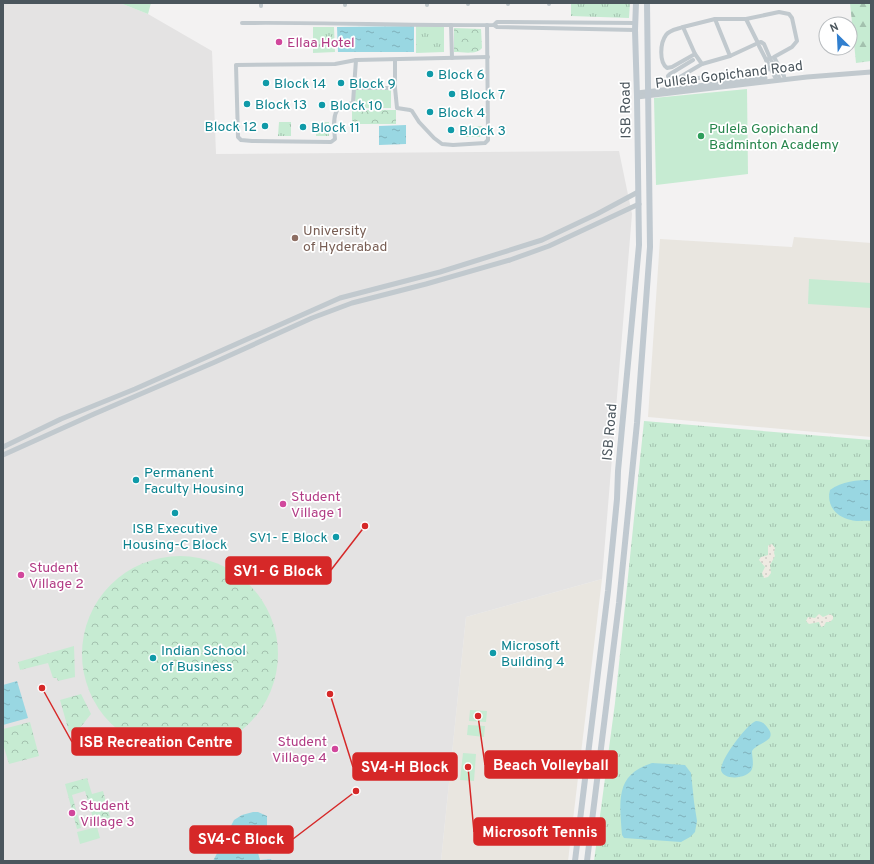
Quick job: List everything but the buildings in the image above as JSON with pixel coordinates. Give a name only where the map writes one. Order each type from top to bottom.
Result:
[{"type":"main road","name":"ISB Road","points":[[575,861],[608,591],[639,245],[635,26],[636,3]]},
{"type":"main road","name":"ISB Road","points":[[588,861],[619,603],[637,419],[650,247],[647,3]]},
{"type":"street","points":[[695,54],[669,69],[664,66],[663,63],[662,54],[665,37],[667,34],[683,27],[715,19],[746,18],[779,12],[789,14],[792,18],[797,40],[792,47],[770,58]]},
{"type":"street","points":[[746,18],[758,45]]},
{"type":"street","points":[[715,19],[730,56]]},
{"type":"street","points":[[242,23],[494,25],[497,27],[635,26]]},
{"type":"street","points":[[451,25],[452,58]]},
{"type":"street","points":[[395,60],[397,108],[412,111],[419,122],[442,144],[485,143],[488,140],[487,25]]},
{"type":"street","points":[[683,27],[695,54],[702,64]]},
{"type":"street","points":[[680,80],[680,77],[702,64],[730,56],[763,43],[770,58],[783,77]]},
{"type":"street","points":[[356,60],[353,103],[339,108],[336,112],[334,139],[331,142],[252,141],[241,140],[238,136],[236,65],[335,64],[356,60],[488,57]]},
{"type":"street","points":[[770,58],[771,69]]},
{"type":"street","points":[[693,60],[668,75],[669,78],[671,80],[680,80],[771,69],[783,77]]},
{"type":"street","name":"Pullela Gopichand Road","points":[[637,95],[783,77],[871,71]]},
{"type":"street","name":"Pullela Gopichand Road","points":[[738,83],[783,77]]},
{"type":"street","points":[[354,88],[395,88]]},
{"type":"street","points":[[3,447],[60,420],[142,386],[340,298],[440,272],[542,240],[597,214],[638,192]]},
{"type":"street","points":[[3,455],[312,318],[352,303],[510,260],[549,246],[639,204]]},
{"type":"shaded area","points":[[3,3],[120,3],[148,14],[212,51],[216,154],[619,151],[632,214],[602,579],[466,617],[441,861],[3,861]]},
{"type":"shaded area","points":[[794,237],[871,243],[871,437],[648,417],[660,239],[792,247]]},
{"type":"shaded area","points":[[602,579],[568,861],[441,861],[466,617]]},
{"type":"green space","points":[[120,3],[151,3],[148,14]]},
{"type":"green space","points":[[571,3],[630,3],[629,18],[571,16]]},
{"type":"green space","points":[[850,3],[871,3],[871,61],[856,63],[855,56],[858,56],[858,16],[851,16]]},
{"type":"green space","points":[[416,26],[444,26],[444,52],[416,53]]},
{"type":"green space","points":[[313,27],[334,27],[335,52],[313,53]]},
{"type":"green space","points":[[454,28],[481,29],[482,48],[477,52],[454,52]]},
{"type":"green space","points":[[354,88],[391,89],[391,108],[356,108]]},
{"type":"green space","name":"Pulela Gopichand Badminton Academy","points":[[747,89],[748,174],[656,185],[654,98]]},
{"type":"green space","points":[[352,110],[396,110],[396,124],[352,124]]},
{"type":"green space","points":[[279,122],[291,122],[291,136],[278,136]]},
{"type":"green space","points":[[317,122],[329,122],[329,136],[316,136]]},
{"type":"green space","points":[[482,126],[480,137],[463,137],[463,127]]},
{"type":"green space","points":[[809,279],[871,283],[871,308],[808,304]]},
{"type":"green space","points":[[644,421],[871,440],[871,861],[594,861],[615,703]]},
{"type":"green space","points":[[180,556],[208,560],[226,568],[242,578],[256,592],[266,608],[274,626],[278,654],[274,682],[266,700],[256,716],[242,730],[226,740],[208,748],[180,752],[152,748],[134,740],[118,730],[104,716],[94,700],[86,682],[82,654],[86,626],[94,608],[104,592],[118,578],[134,568],[152,560]]},
{"type":"green space","points":[[74,646],[75,677],[58,681],[57,678],[53,678],[48,663],[20,670],[18,662]]},
{"type":"green space","points":[[81,694],[91,714],[79,729],[69,732],[60,700]]},
{"type":"green space","points":[[470,710],[487,711],[486,722],[469,721]]},
{"type":"green space","points":[[30,722],[39,756],[9,764],[3,744],[3,729]]},
{"type":"green space","points":[[468,725],[485,726],[484,737],[467,735]]},
{"type":"green space","points":[[463,753],[476,754],[474,781],[460,780]]},
{"type":"green space","points":[[87,778],[92,794],[103,791],[111,820],[95,825],[85,791],[72,795],[81,828],[77,829],[65,784]]},
{"type":"green space","points":[[97,827],[100,838],[80,844],[77,832]]},
{"type":"sand","points":[[772,544],[775,548],[775,556],[770,565],[771,573],[768,577],[764,578],[762,573],[765,567],[759,560],[761,557],[768,555],[768,546]]},
{"type":"sand","points":[[819,614],[823,617],[830,614],[833,616],[833,619],[830,622],[826,622],[824,626],[821,627],[819,622],[809,624],[806,621],[808,617],[815,618]]},
{"type":"water","points":[[414,26],[414,52],[338,52],[337,27]]},
{"type":"water","points":[[406,125],[406,144],[379,145],[379,126]]},
{"type":"water","points":[[871,480],[871,521],[856,521],[841,516],[833,510],[829,501],[830,490],[845,483]]},
{"type":"water","points":[[17,681],[28,718],[3,725],[3,685]]},
{"type":"water","points":[[756,721],[765,724],[771,735],[766,741],[752,751],[753,764],[750,772],[741,777],[726,776],[721,770],[729,751],[741,735]]},
{"type":"water","points":[[652,763],[685,765],[691,773],[697,821],[695,832],[681,842],[624,838],[622,835],[620,812],[622,791],[625,782],[640,768]]},
{"type":"water","points":[[258,812],[267,816],[267,834],[256,846],[260,860],[271,859],[272,861],[213,861],[234,820],[242,815]]},
{"type":"place","name":"Ellaa Hotel","points":[[279,42]]},
{"type":"place","name":"Block 6","points":[[430,74]]},
{"type":"place","name":"Block 14","points":[[266,83]]},
{"type":"place","name":"Block 9","points":[[341,83]]},
{"type":"place","name":"Block 7","points":[[452,94]]},
{"type":"place","name":"Block 13","points":[[247,104]]},
{"type":"place","name":"Block 10","points":[[322,105]]},
{"type":"place","name":"Block 4","points":[[430,112]]},
{"type":"place","name":"Block 12","points":[[265,126]]},
{"type":"place","name":"Block 11","points":[[303,127]]},
{"type":"place","name":"Block 3","points":[[451,130]]},
{"type":"place","name":"Pulela Gopichand Badminton Academy","points":[[701,136]]},
{"type":"place","name":"University of Hyderabad","points":[[295,238]]},
{"type":"place","name":"Permanent Faculty Housing","points":[[136,480]]},
{"type":"place","name":"Student Village 1","points":[[283,504]]},
{"type":"place","name":"ISB Executive Housing-C Block","points":[[175,513]]},
{"type":"place","name":"SV1- G Block","points":[[365,526]]},
{"type":"place","name":"SV1- E Block","points":[[336,537]]},
{"type":"place","name":"Student Village 2","points":[[21,575]]},
{"type":"place","name":"Microsoft Building 4","points":[[493,653]]},
{"type":"place","name":"Indian School of Business","points":[[153,658]]},
{"type":"place","name":"ISB Recreation Centre","points":[[42,688]]},
{"type":"place","name":"SV4-H Block","points":[[330,694]]},
{"type":"place","name":"Beach Volleyball","points":[[478,716]]},
{"type":"place","name":"Student Village 4","points":[[335,749]]},
{"type":"place","name":"Microsoft Tennis","points":[[468,767]]},
{"type":"place","name":"SV4-C Block","points":[[356,791]]},
{"type":"place","name":"Student Village 3","points":[[72,813]]}]
